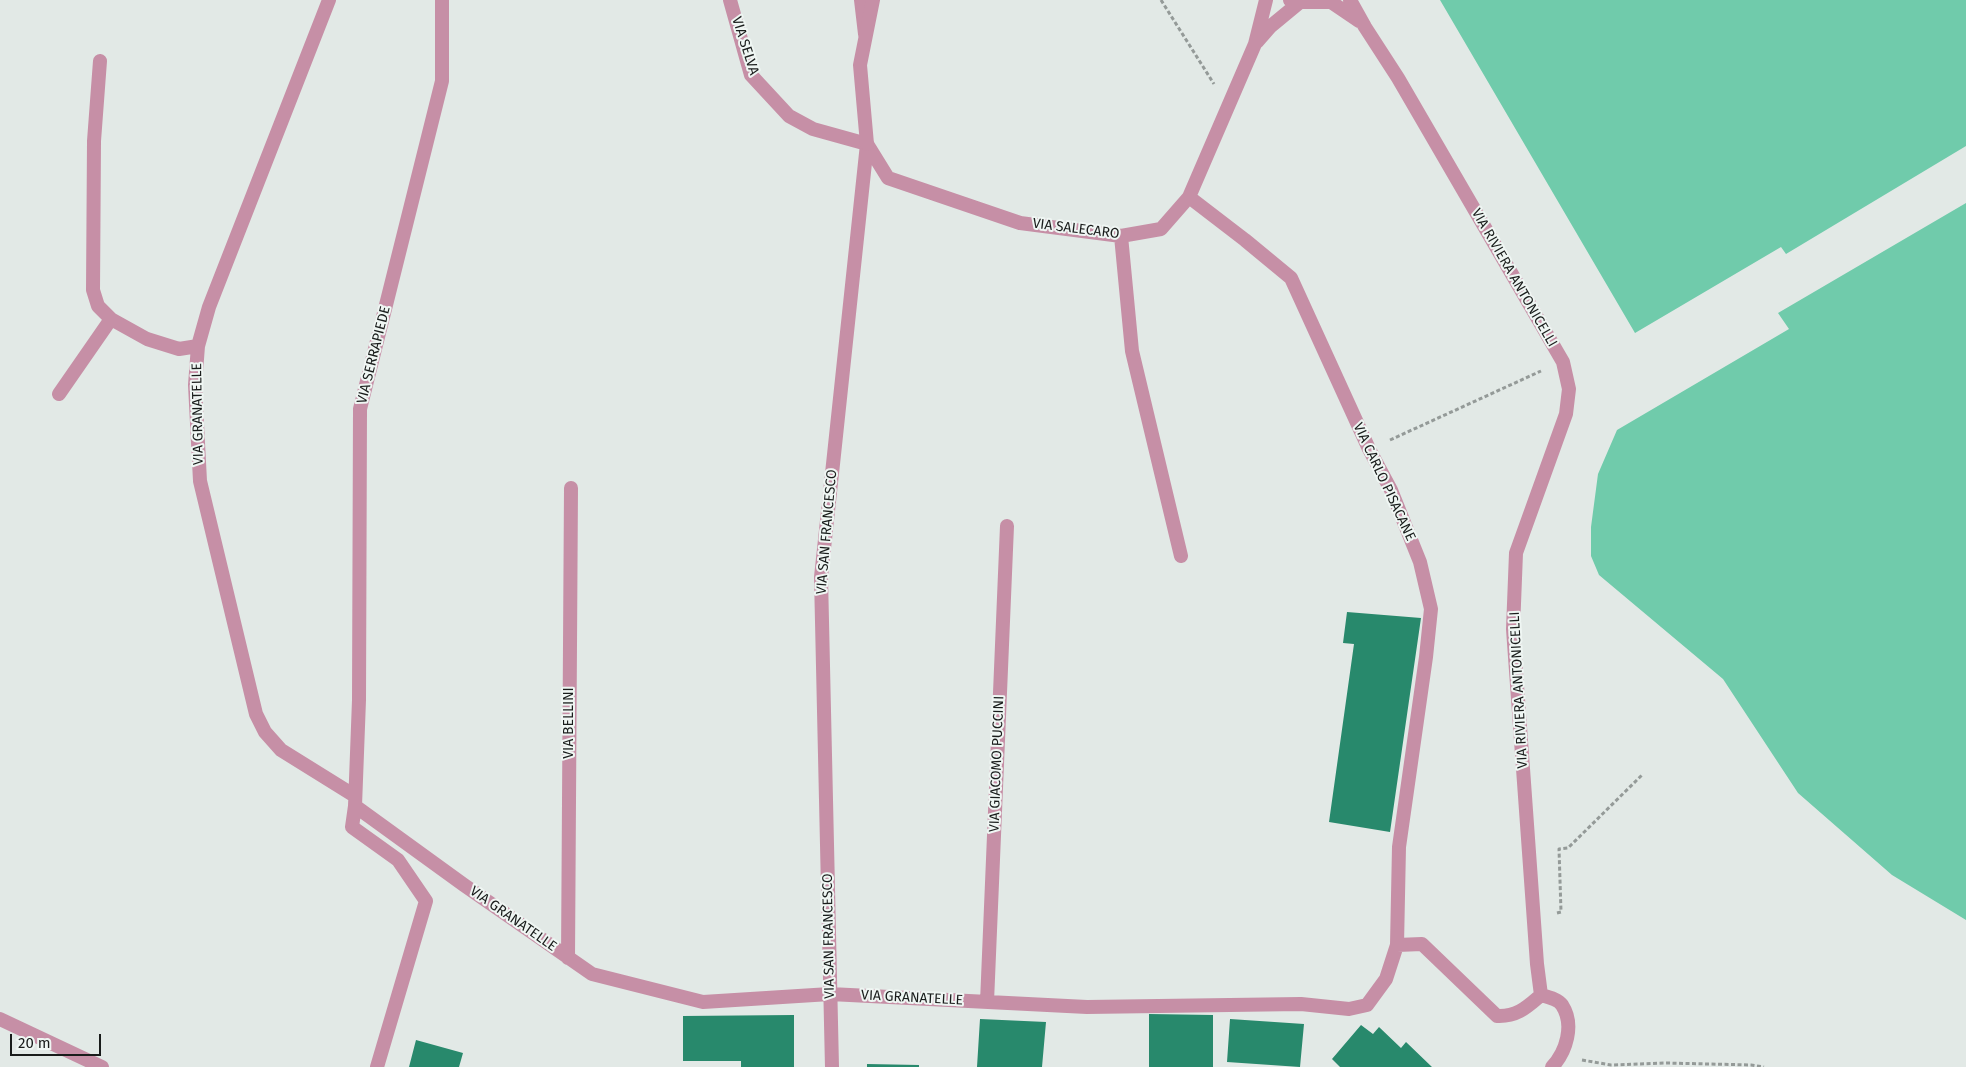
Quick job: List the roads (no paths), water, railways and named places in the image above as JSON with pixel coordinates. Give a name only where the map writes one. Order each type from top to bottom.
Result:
[{"type":"street","name":"VIA GRANATELLE","points":[[329,0],[209,307],[198,346],[195,385],[200,481],[256,714],[265,732],[282,750],[355,801],[464,885],[592,974],[703,1002],[830,994],[1087,1007],[1301,1004],[1349,1009],[1367,1005],[1386,979],[1397,945]]},
{"type":"street","name":"VIA SERRAPIEDE","points":[[377,1067],[426,901],[398,860],[352,827],[355,801],[359,700],[360,409],[442,81],[442,0]]},
{"type":"street","name":"VIA SELVA","points":[[730,0],[751,75],[789,116],[813,129],[867,144]]},
{"type":"street","points":[[860,0],[866,36]]},
{"type":"street","name":"VIA SAN FRANCESCO","points":[[832,1067],[821,577],[867,144],[860,65],[873,0]]},
{"type":"street","name":"VIA SALECARO","points":[[867,144],[888,178],[1020,222],[1121,236],[1161,229],[1189,197],[1255,44],[1266,0]]},
{"type":"street","name":"VIA RIVIERA ANTONICELLI","points":[[1350,0],[1398,78],[1562,362],[1569,389],[1566,414],[1516,554],[1513,629],[1537,964],[1542,995]]},
{"type":"street","name":"VIA SALECARO","points":[[1255,44],[1271,26],[1302,1]]},
{"type":"street","name":"VIA RIVIERA ANTONICELLI","points":[[1302,1],[1331,2],[1365,27]]},
{"type":"street","points":[[100,61],[94,141],[93,290],[98,306],[111,319],[147,339],[179,349],[198,346]]},
{"type":"street","name":"VIA CARLO PISACANE","points":[[1189,197],[1291,278],[1369,449],[1391,490],[1420,562],[1431,609],[1399,847],[1397,945]]},
{"type":"street","points":[[1121,236],[1132,351],[1182,556]]},
{"type":"street","points":[[59,394],[111,319]]},
{"type":"street","name":"VIA BELLINI","points":[[568,958],[571,488]]},
{"type":"street","name":"VIA GIACOMO PUCCINI","points":[[987,1002],[1008,526]]},
{"type":"street","points":[[1397,945],[1422,944],[1497,1016],[1520,1013],[1542,995],[1562,1004],[1566,1016],[1568,1034],[1562,1056],[1552,1067]]},
{"type":"street","points":[[0,1019],[102,1067]]}]
